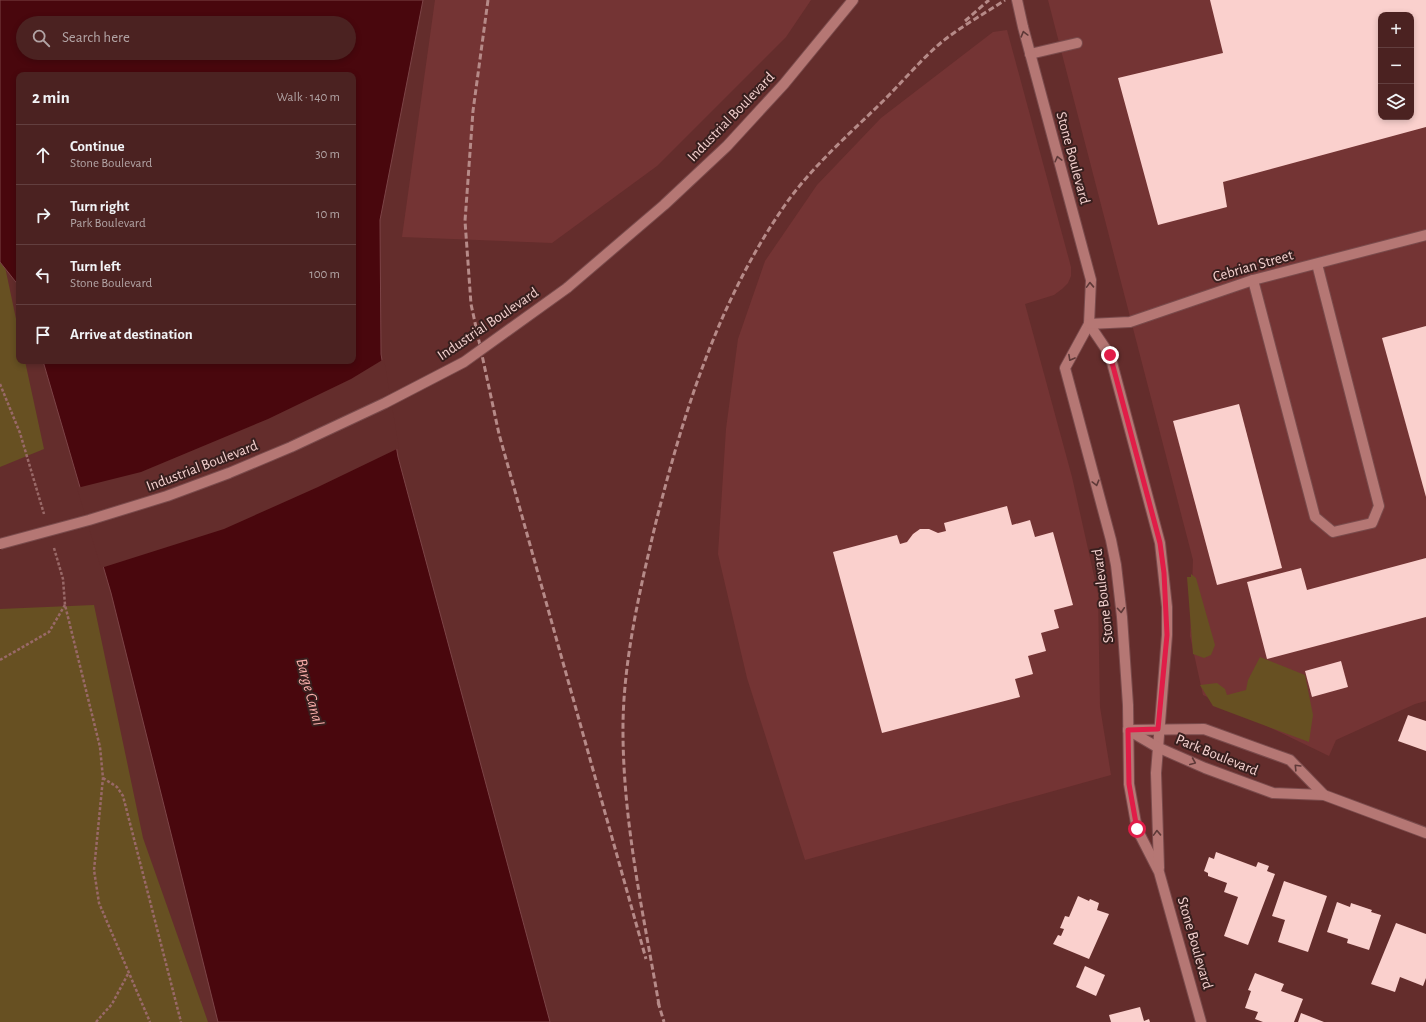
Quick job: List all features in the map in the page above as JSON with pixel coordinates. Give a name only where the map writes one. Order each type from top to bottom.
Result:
[{"type":"street","name":"Industrial Boulevard","points":[[0,544],[89,520],[167,496],[229,474],[385,403],[464,362],[567,288],[664,205],[727,146],[784,84],[853,0]]},
{"type":"street","name":"Stone Boulevard","points":[[1017,0],[1030,54],[1091,280],[1089,324],[1065,368],[1111,540],[1116,565],[1122,625],[1128,730],[1129,784],[1137,829],[1159,872],[1201,1022]]},
{"type":"street","points":[[1030,54],[1077,43]]},
{"type":"street","name":"Cebrian Street","points":[[1089,324],[1130,322],[1253,280],[1426,235]]},
{"type":"street","points":[[1253,280],[1315,517],[1333,532],[1372,523],[1379,506],[1317,264]]},
{"type":"street","name":"Stone Boulevard","points":[[1089,324],[1110,355],[1160,543],[1164,573],[1167,628],[1158,729],[1156,773],[1159,872]]},
{"type":"street","name":"Park Boulevard","points":[[1128,730],[1204,729],[1290,760],[1324,795]]},
{"type":"street","name":"Park Boulevard","points":[[1128,730],[1157,747],[1205,768],[1273,792],[1324,795],[1426,833]]},
{"type":"path","points":[[0,384],[20,433],[46,521]]},
{"type":"path","points":[[53,543],[63,579],[65,605],[100,747],[104,778],[94,870],[99,903],[130,972],[150,1022]]},
{"type":"path","points":[[0,660],[31,644],[49,632],[65,605]]},
{"type":"path","points":[[104,778],[117,787],[123,796],[181,1022]]},
{"type":"path","points":[[96,1022],[112,1004],[130,972]]},
{"type":"shaded area","points":[[435,0],[811,0],[786,37],[657,166],[552,243],[402,237]]},
{"type":"shaded area","points":[[1048,0],[1426,0],[1426,701],[1415,704],[1336,740],[1329,756],[1203,695],[1190,636],[1193,560]]},
{"type":"shaded area","points":[[1007,30],[1071,267],[1071,276],[1068,283],[1062,289],[1054,295],[1025,304],[1072,477],[1098,594],[1100,707],[1111,775],[805,860],[747,678],[718,554],[726,429],[738,339],[765,261],[817,185],[881,118],[993,32]]},
{"type":"shaded area","points":[[0,243],[16,319],[16,364],[26,364],[44,449],[0,467]]},
{"type":"shaded area","points":[[1191,574],[1196,578],[1215,645],[1211,655],[1204,658],[1193,654],[1187,577],[1191,577]]},
{"type":"shaded area","points":[[94,605],[143,838],[208,1022],[0,1022],[0,609]]},
{"type":"shaded area","points":[[1260,657],[1305,675],[1313,715],[1309,742],[1213,706],[1200,685],[1217,683],[1225,689],[1227,695],[1246,690],[1248,680]]},
{"type":"water","name":"Barge Canal","points":[[0,0],[423,0],[380,220],[381,354],[398,457],[550,1022],[218,1022],[111,593],[44,364],[356,364],[356,72],[16,72],[16,282],[0,262]]},
{"type":"pier","points":[[384,359],[399,448],[318,487],[224,529],[101,568],[77,488],[141,472],[268,419],[351,379]]},
{"type":"building","points":[[1210,0],[1426,0],[1426,127],[1223,182],[1227,207],[1158,225],[1118,78],[1223,53]]},
{"type":"building","points":[[1426,326],[1426,497],[1382,338]]},
{"type":"building","points":[[1239,404],[1282,568],[1217,585],[1173,421]]},
{"type":"building","points":[[1007,506],[1012,525],[1030,520],[1035,537],[1053,532],[1073,605],[1054,610],[1059,628],[1041,633],[1046,651],[1028,656],[1033,674],[1015,679],[1020,697],[882,733],[833,552],[897,535],[900,544],[907,542],[913,534],[920,529],[929,529],[938,533],[946,531],[944,523]]},
{"type":"building","points":[[1426,558],[1426,617],[1267,659],[1247,582],[1301,568],[1307,590]]},
{"type":"building","points":[[1341,661],[1348,687],[1312,697],[1305,671]]},
{"type":"building","points":[[1408,715],[1426,721],[1426,751],[1398,741]]},
{"type":"building","points":[[1216,852],[1256,867],[1258,862],[1269,866],[1267,871],[1275,874],[1248,945],[1224,936],[1238,897],[1224,892],[1227,883],[1208,876],[1208,873],[1204,871],[1209,857],[1214,859]]},
{"type":"building","points":[[1284,881],[1327,896],[1308,952],[1278,942],[1285,920],[1272,916]]},
{"type":"building","points":[[1078,896],[1089,901],[1090,899],[1099,903],[1097,910],[1109,914],[1089,959],[1053,944],[1058,935],[1061,936],[1064,929],[1060,928],[1065,916],[1069,917]]},
{"type":"building","points":[[1337,902],[1350,907],[1351,903],[1372,910],[1371,912],[1381,915],[1369,950],[1347,943],[1348,939],[1327,932]]},
{"type":"building","points":[[1396,923],[1426,934],[1426,978],[1423,986],[1400,977],[1395,992],[1371,984]]},
{"type":"building","points":[[1085,966],[1105,975],[1096,996],[1076,987]]},
{"type":"building","points":[[1255,973],[1284,984],[1281,991],[1303,999],[1294,1022],[1263,1022],[1255,1019],[1258,1012],[1245,1008],[1251,991],[1248,990]]},
{"type":"building","points":[[1140,1007],[1144,1021],[1149,1019],[1150,1022],[1111,1022],[1109,1015]]},
{"type":"building","points":[[1301,1013],[1324,1022],[1298,1022]]},
{"type":"railway","points":[[488,0],[473,111],[465,221],[471,304],[499,434],[646,959]]},
{"type":"railway","points":[[965,21],[989,0]]},
{"type":"railway","points":[[659,1005],[640,900],[626,794],[623,723],[624,698],[626,674],[634,624],[655,526],[678,442],[705,360],[740,280],[761,242],[795,191],[829,153],[935,48],[958,30],[1005,0]]},
{"type":"railway","points":[[658,1002],[664,1022]]},
{"type":"route","points":[[1110,355],[1160,543],[1167,607],[1167,635],[1158,729],[1128,730],[1129,784],[1137,829]]}]
